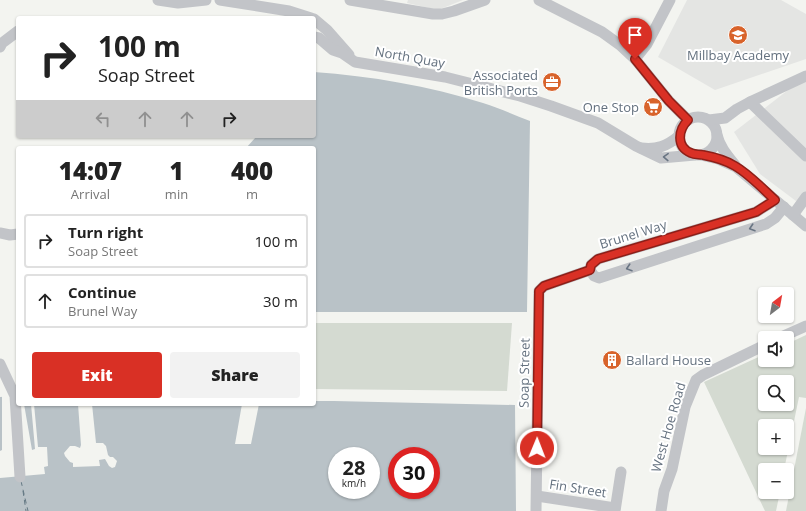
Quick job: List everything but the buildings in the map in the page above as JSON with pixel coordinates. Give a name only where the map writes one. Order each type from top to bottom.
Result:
[{"type":"street","points":[[158,0],[178,3],[206,0]]},
{"type":"street","points":[[220,0],[290,10],[306,16]]},
{"type":"street","points":[[350,0],[394,4],[433,14],[442,14],[485,0]]},
{"type":"street","points":[[539,0],[602,32],[620,45],[635,59],[669,101],[688,120]]},
{"type":"street","points":[[635,59],[647,44],[670,0]]},
{"type":"street","points":[[316,21],[327,30],[355,62]]},
{"type":"street","points":[[0,47],[2,43],[16,32]]},
{"type":"street","points":[[316,37],[319,38],[333,50],[342,53],[355,62]]},
{"type":"street","name":"North Quay","points":[[355,62],[445,77],[520,96],[598,123],[638,148],[661,158],[698,155]]},
{"type":"street","points":[[736,167],[718,159],[688,152],[683,146],[679,136],[680,130],[688,120],[698,117],[709,120],[725,118],[750,102],[806,76]]},
{"type":"street","points":[[750,102],[806,156]]},
{"type":"street","points":[[709,120],[713,124],[719,143],[736,167],[806,226]]},
{"type":"street","points":[[698,155],[707,153],[715,145],[717,134]]},
{"type":"street","points":[[638,148],[652,149],[665,146],[670,144],[679,136]]},
{"type":"street","points":[[590,270],[594,276],[599,278],[766,224],[789,211],[806,197]]},
{"type":"street","name":"Brunel Way","points":[[590,270],[591,265],[598,259],[756,212],[775,200]]},
{"type":"street","points":[[0,233],[10,235],[16,234]]},
{"type":"street","name":"Soap Street","points":[[536,511],[539,291],[544,286],[590,270]]},
{"type":"street","points":[[794,331],[806,326]]},
{"type":"street","name":"West Hoe Road","points":[[661,511],[664,491],[672,469],[685,407],[696,380],[703,374],[758,348]]},
{"type":"street","points":[[0,364],[16,392]]},
{"type":"street","points":[[17,406],[20,477]]},
{"type":"street","points":[[615,510],[621,472]]},
{"type":"street","name":"Fin Street","points":[[537,496],[615,510]]},
{"type":"shaded area","points":[[408,0],[463,0],[438,10],[407,3]]},
{"type":"shaded area","name":"Millbay Academy","points":[[687,0],[781,0],[806,14],[806,59],[715,90],[658,57]]},
{"type":"shaded area","points":[[316,72],[357,76],[421,87],[483,103],[530,121],[527,312],[316,312],[316,146],[248,146],[255,138],[316,138]]},
{"type":"shaded area","points":[[806,76],[806,197],[796,201],[760,174],[734,132]]},
{"type":"shaded area","points":[[316,323],[512,323],[507,391],[316,389]]},
{"type":"shaded area","points":[[806,335],[806,398],[799,397],[794,421],[794,419],[758,419],[758,455],[787,455],[785,463],[758,463],[758,496],[704,382],[758,357],[758,367],[794,367],[794,341]]},
{"type":"shaded area","points":[[15,396],[16,406],[242,406],[235,444],[251,444],[259,406],[316,406],[316,401],[515,405],[516,511],[0,511],[0,397]]},
{"type":"shaded area","points":[[806,408],[806,511],[786,511],[788,499],[794,499],[794,470]]},
{"type":"shaded area","points":[[759,499],[779,499],[776,511],[765,511]]},
{"type":"pier","points":[[15,394],[16,406],[24,406],[32,450],[35,449],[31,406],[34,406],[38,447],[47,447],[48,466],[44,467],[45,474],[0,478],[0,451],[2,450],[2,395]]},
{"type":"pier","points":[[78,406],[92,406],[96,443],[103,443],[106,446],[108,455],[117,461],[115,467],[112,468],[109,466],[105,459],[99,460],[100,466],[73,467],[73,463],[70,462],[64,453],[70,446],[80,448]]},
{"type":"ferry route","points":[[21,481],[28,511]]},
{"type":"ferry route","points":[[23,491],[26,511]]},
{"type":"place","name":"Millbay Academy","points":[[738,35]]},
{"type":"place","name":"Associated British Ports","points":[[552,82]]},
{"type":"place","name":"One Stop","points":[[653,107]]},
{"type":"place","name":"Ballard House","points":[[612,360]]},
{"type":"route","points":[[537,448],[539,291],[544,286],[590,270],[591,265],[598,259],[756,212],[775,200],[736,167],[718,159],[691,154],[685,149],[679,136],[683,124],[688,120],[669,101],[635,59]]}]
